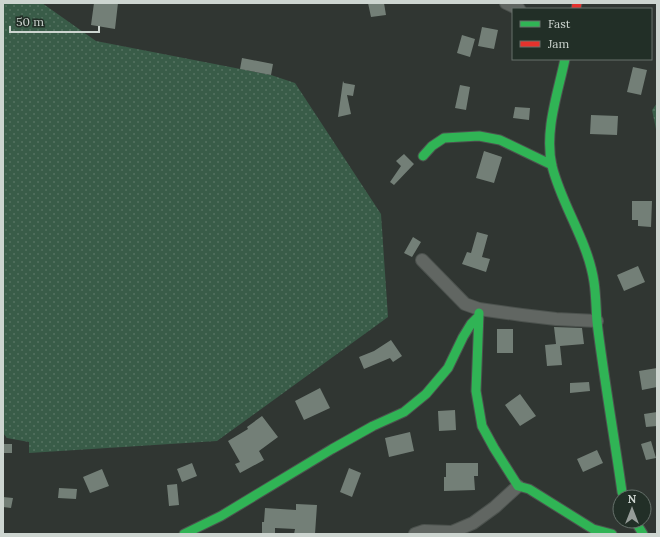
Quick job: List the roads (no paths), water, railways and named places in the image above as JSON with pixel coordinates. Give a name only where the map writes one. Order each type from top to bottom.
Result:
[{"type":"street","points":[[506,3],[517,8]]},
{"type":"street","points":[[565,60],[551,124],[550,146],[552,165],[561,194],[586,252],[594,282],[597,321],[622,489]]},
{"type":"street","points":[[422,156],[432,146],[444,138],[480,136],[500,140],[552,165]]},
{"type":"street","points":[[422,260],[465,304],[479,312],[597,321]]},
{"type":"street","points":[[479,312],[476,391],[482,426],[494,448],[518,486],[529,489],[592,529],[612,534]]},
{"type":"street","points":[[184,534],[221,516],[373,426],[404,412],[426,394],[448,368],[470,324],[479,312]]},
{"type":"street","points":[[415,534],[424,531],[452,532],[473,523],[496,507],[518,486]]}]
